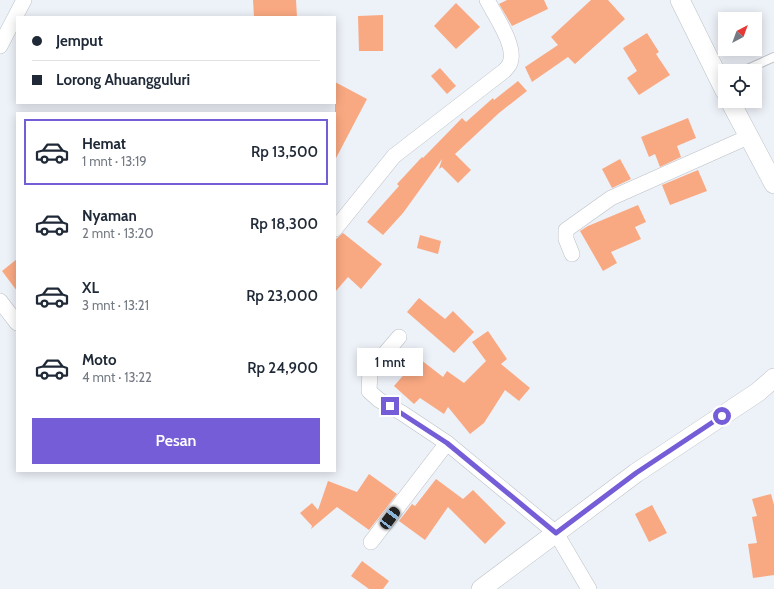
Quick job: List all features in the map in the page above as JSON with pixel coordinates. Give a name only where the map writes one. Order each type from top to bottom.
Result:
[{"type":"street","points":[[0,46],[24,0]]},
{"type":"street","points":[[336,228],[394,156],[504,71],[510,64],[510,44],[487,0]]},
{"type":"street","points":[[680,0],[718,74]]},
{"type":"street","points":[[734,108],[774,184]]},
{"type":"street","points":[[572,254],[566,239],[566,230],[611,198],[748,136]]},
{"type":"street","points":[[0,301],[16,322]]},
{"type":"street","points":[[399,337],[370,371],[369,391],[379,400],[447,443],[556,533],[589,589]]},
{"type":"street","points":[[481,589],[636,473],[758,392],[774,378]]},
{"type":"street","points":[[371,542],[447,443]]},
{"type":"lane","points":[[758,64],[774,57]]},
{"type":"building","points":[[253,0],[296,0],[297,16],[254,16]]},
{"type":"building","points":[[507,0],[544,0],[548,9],[512,26],[499,4]]},
{"type":"building","points":[[591,0],[608,0],[625,19],[575,64],[568,57],[532,82],[525,67],[558,45],[551,37]]},
{"type":"building","points":[[456,3],[480,27],[456,49],[434,26]]},
{"type":"building","points":[[383,15],[383,51],[359,51],[358,16]]},
{"type":"building","points":[[647,33],[659,52],[656,54],[670,75],[639,95],[627,78],[637,71],[623,48]]},
{"type":"building","points":[[440,68],[456,86],[447,94],[431,76]]},
{"type":"building","points":[[518,81],[527,91],[499,113],[455,154],[471,170],[458,183],[442,167],[439,169],[442,159],[403,213],[383,235],[367,222],[399,186],[397,184],[462,118],[466,122],[493,98],[494,100]]},
{"type":"building","points":[[336,83],[367,99],[336,158],[336,112]]},
{"type":"building","points":[[688,118],[696,138],[677,146],[681,157],[660,167],[655,154],[649,157],[641,137]]},
{"type":"building","points":[[620,159],[631,179],[612,188],[602,169]]},
{"type":"building","points":[[698,170],[707,191],[670,205],[662,185]]},
{"type":"building","points":[[638,205],[646,222],[635,227],[641,239],[611,252],[617,263],[603,271],[580,231],[588,226]]},
{"type":"building","points":[[343,233],[382,264],[361,289],[348,277],[336,291],[336,239]]},
{"type":"building","points":[[420,235],[441,241],[438,254],[417,248]]},
{"type":"building","points":[[16,260],[16,290],[2,271]]},
{"type":"building","points":[[419,298],[445,319],[453,311],[474,332],[454,353],[407,312]]},
{"type":"building","points":[[488,331],[507,359],[501,364],[530,388],[519,401],[505,390],[484,423],[470,434],[448,407],[444,414],[420,398],[414,404],[394,386],[407,371],[406,370],[416,356],[443,377],[447,371],[464,383],[486,361],[472,342]]},
{"type":"building","points":[[369,474],[397,494],[369,530],[337,507],[311,529],[312,526],[300,513],[312,503],[318,510],[328,481],[357,492]]},
{"type":"building","points":[[436,479],[463,499],[473,490],[506,523],[485,544],[448,507],[425,540],[399,521],[412,504],[415,506]]},
{"type":"building","points":[[771,494],[774,505],[774,575],[753,578],[748,544],[757,543],[752,517],[757,516],[752,499]]},
{"type":"building","points":[[652,505],[667,533],[649,542],[635,514]]},
{"type":"building","points":[[362,561],[389,581],[383,589],[369,589],[351,576]]},
{"type":"route","points":[[390,406],[447,443],[556,533],[636,473],[722,416]]}]
